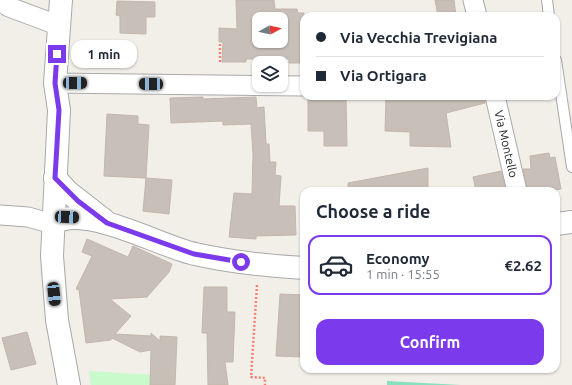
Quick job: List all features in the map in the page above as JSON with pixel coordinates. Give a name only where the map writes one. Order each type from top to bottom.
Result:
[{"type":"street","points":[[61,0],[55,83],[59,110],[53,224],[54,294],[65,379]]},
{"type":"street","points":[[473,0],[475,12]]},
{"type":"street","points":[[0,2],[8,7],[60,26]]},
{"type":"street","points":[[55,83],[300,86]]},
{"type":"street","name":"Via Montello","points":[[496,100],[516,187]]},
{"type":"street","points":[[55,178],[78,201],[107,223]]},
{"type":"street","points":[[0,215],[28,217],[53,224]]},
{"type":"street","points":[[53,224],[59,219],[67,217],[107,223],[194,254],[265,266],[300,268]]},
{"type":"street","points":[[560,224],[572,222]]},
{"type":"lane","points":[[547,0],[548,12]]},
{"type":"lane","points":[[560,87],[572,167]]},
{"type":"path","points":[[220,42],[220,62]]},
{"type":"path","points":[[257,284],[251,377],[265,378],[265,385]]},
{"type":"green space","points":[[89,371],[154,375],[150,385],[91,385]]},
{"type":"green space","points":[[387,381],[461,385],[387,385]]},
{"type":"building","points":[[236,0],[274,0],[275,9],[297,9],[298,13],[300,13],[300,63],[289,63],[288,56],[252,56],[252,59],[246,59],[246,62],[222,62],[223,42],[219,42],[219,28],[237,29]]},
{"type":"building","points":[[435,0],[454,0],[456,12],[437,12]]},
{"type":"building","points":[[117,1],[155,2],[155,17],[146,17],[146,34],[120,33],[120,16],[116,15]]},
{"type":"building","points":[[203,97],[203,99],[256,97],[257,108],[264,107],[266,144],[269,144],[270,162],[276,162],[275,175],[281,176],[279,206],[295,206],[296,235],[256,236],[256,239],[229,237],[234,193],[252,194],[253,154],[251,124],[223,125],[223,121],[171,123],[170,98]]},
{"type":"building","points":[[308,100],[346,100],[347,146],[324,146],[324,131],[308,131]]},
{"type":"building","points":[[386,100],[485,100],[485,103],[446,113],[451,147],[410,146],[410,132],[385,131]]},
{"type":"building","points":[[107,114],[138,116],[138,124],[149,125],[146,178],[104,176]]},
{"type":"building","points":[[549,153],[550,158],[555,157],[561,189],[560,187],[527,187],[523,169],[531,169],[530,156]]},
{"type":"building","points":[[428,168],[428,187],[348,187],[348,183]]},
{"type":"building","points":[[501,171],[505,187],[475,187],[473,177]]},
{"type":"building","points":[[146,178],[172,180],[169,214],[143,211]]},
{"type":"building","points":[[87,239],[128,257],[133,246],[172,264],[169,272],[147,297],[110,299],[131,316],[115,334],[151,336],[151,333],[160,341],[160,336],[177,337],[175,385],[150,385],[151,350],[140,352],[112,338],[111,340],[86,343],[79,290],[76,289],[92,256],[82,252]]},
{"type":"building","points":[[204,287],[227,287],[227,312],[235,312],[233,362],[225,362],[228,385],[208,385],[207,333],[202,333]]},
{"type":"building","points":[[280,294],[300,295],[300,357],[276,356]]},
{"type":"building","points":[[27,332],[36,364],[11,370],[2,338]]},
{"type":"route","points":[[57,54],[55,83],[59,110],[55,178],[68,192],[107,223],[194,254],[241,262]]}]
